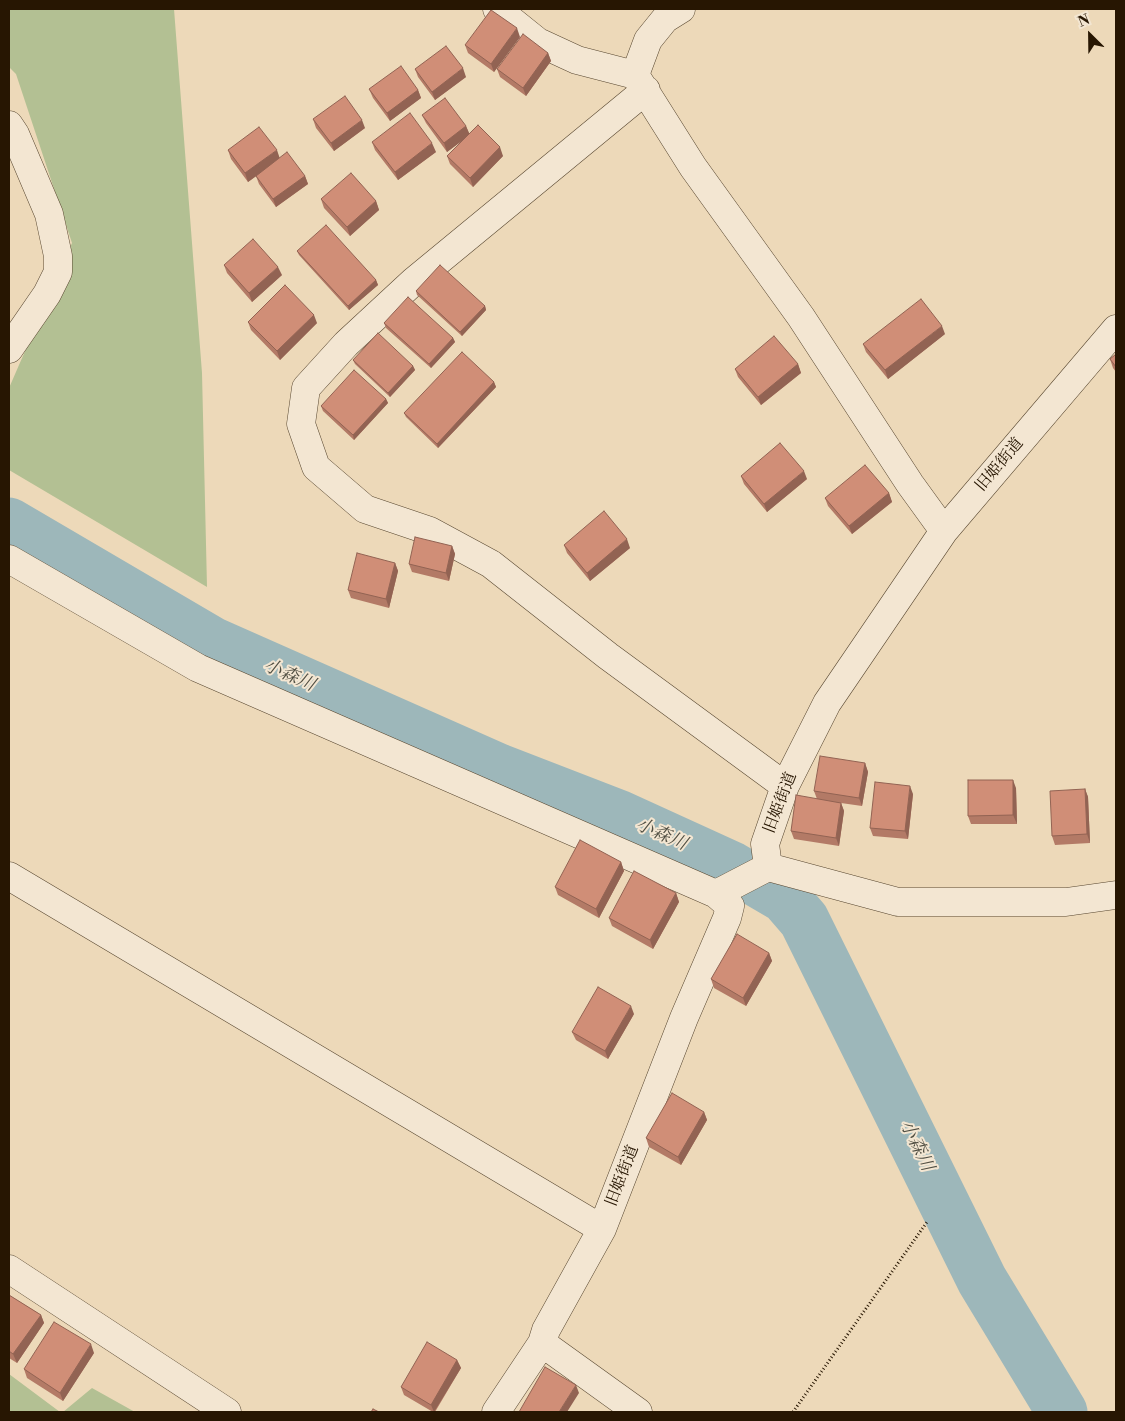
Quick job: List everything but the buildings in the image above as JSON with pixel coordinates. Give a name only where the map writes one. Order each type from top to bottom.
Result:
[{"type":"street","points":[[497,9],[538,42],[569,56],[641,82],[694,167],[801,318],[910,484],[944,530]]},
{"type":"street","points":[[681,9],[665,19],[648,40],[641,82],[414,281],[346,344],[306,388],[301,424],[316,467],[365,510],[430,531],[491,564],[608,656],[785,786]]},
{"type":"street","points":[[9,125],[15,134],[49,214],[58,256],[58,272],[47,294],[9,349]]},
{"type":"street","name":"旧姫街道","points":[[768,867],[765,844],[785,786],[827,703],[944,530],[1116,329]]},
{"type":"street","points":[[9,560],[198,668],[716,894],[768,867],[898,902],[1066,902],[1116,895]]},
{"type":"street","points":[[9,876],[602,1229]]},
{"type":"street","name":"旧姫街道","points":[[496,1412],[542,1343],[546,1330],[602,1229],[684,1018],[727,918],[730,906],[716,894]]},
{"type":"street","points":[[9,1269],[228,1412]]},
{"type":"street","points":[[542,1343],[638,1412]]},
{"type":"path","points":[[793,1412],[927,1222]]},
{"type":"green space","points":[[9,9],[174,9],[202,373],[207,587],[9,470],[9,388],[72,243],[16,74],[9,67]]},
{"type":"green space","points":[[9,1374],[60,1412],[9,1412]]},
{"type":"green space","points":[[92,1388],[135,1412],[63,1412]]},
{"type":"waterway","name":"小森川","points":[[9,523],[212,642],[499,769],[618,815],[732,867],[785,898],[804,920],[982,1280],[1062,1412]]}]
